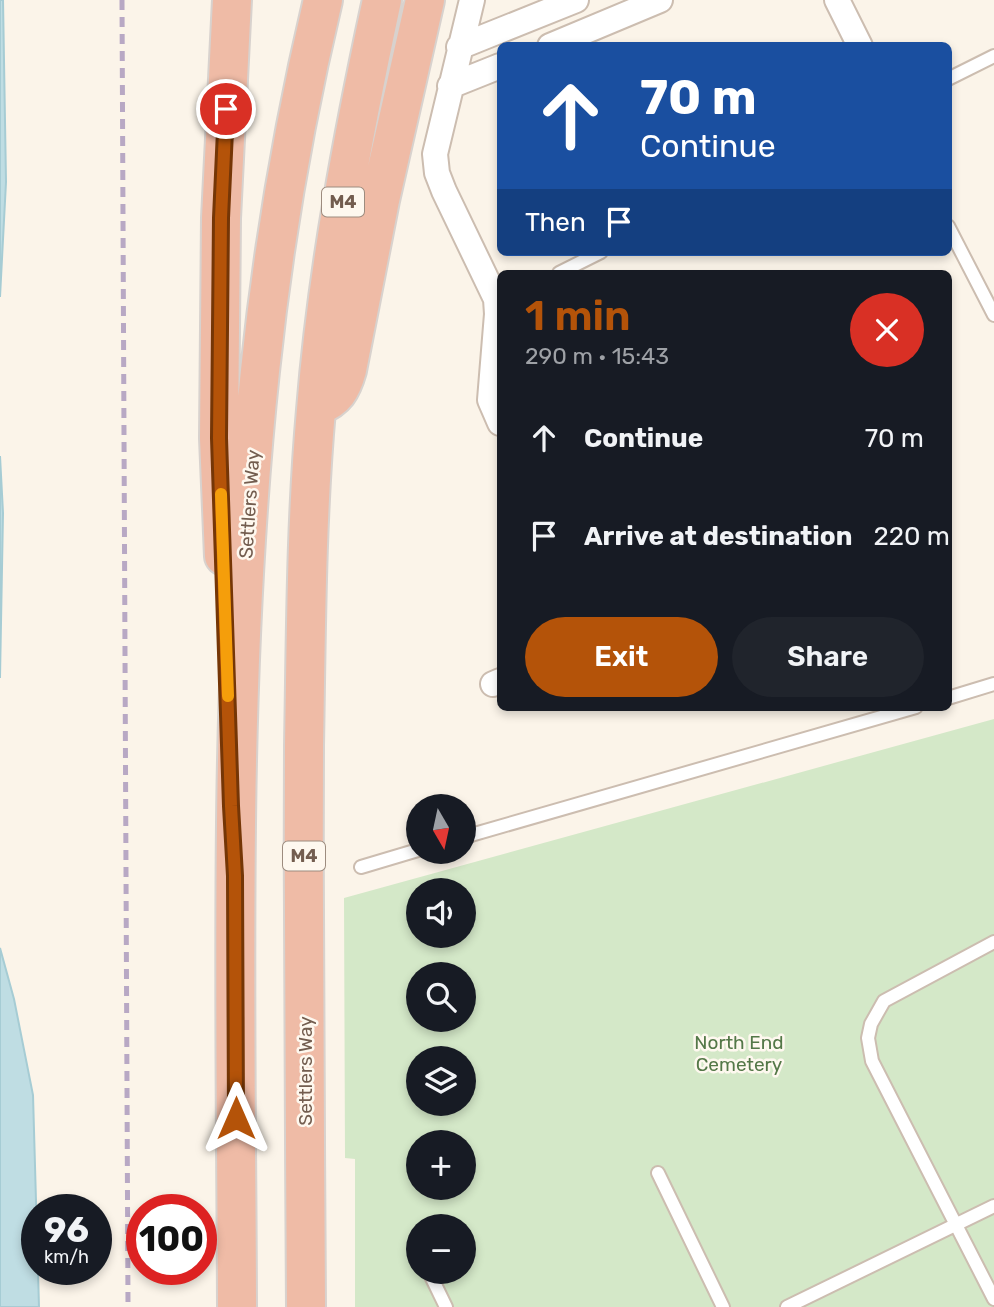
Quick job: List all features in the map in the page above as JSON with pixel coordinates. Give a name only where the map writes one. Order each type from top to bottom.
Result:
[{"type":"highway","points":[[232,0],[221,218],[219,438],[235,876]]},
{"type":"highway","name":"Settlers Way","points":[[237,1307],[235,876],[239,672],[249,502],[260,370],[277,239],[323,0]]},
{"type":"highway","name":"Settlers Way","points":[[306,1307],[306,540],[316,406],[335,252],[358,115],[382,0]]},
{"type":"highway","points":[[316,406],[337,395],[347,370],[383,187],[425,0]]},
{"type":"street","points":[[472,0],[435,153],[437,173],[496,299],[490,400],[497,416]]},
{"type":"street","points":[[459,47],[576,0]]},
{"type":"street","points":[[837,0],[857,42]]},
{"type":"street","points":[[559,42],[654,1]]},
{"type":"street","points":[[548,11],[557,42]]},
{"type":"street","points":[[450,86],[497,67]]},
{"type":"lane","points":[[952,77],[994,56]]},
{"type":"lane","points":[[952,234],[994,315]]},
{"type":"lane","points":[[565,270],[593,256]]},
{"type":"lane","points":[[952,697],[994,684]]},
{"type":"lane","points":[[476,835],[902,711]]},
{"type":"lane","points":[[361,867],[406,854]]},
{"type":"lane","points":[[994,942],[884,1001],[871,1024],[868,1038],[872,1061],[994,1299]]},
{"type":"lane","points":[[658,1173],[723,1307]]},
{"type":"lane","points":[[787,1307],[994,1206]]},
{"type":"lane","points":[[435,1284],[446,1307]]},
{"type":"green space","name":"North End Cemetery","points":[[994,719],[994,1307],[355,1307],[355,1159],[345,1158],[344,898],[406,881],[406,948],[476,948],[476,878],[417,878],[476,864],[476,862]]},
{"type":"water","points":[[0,0],[3,0],[6,182],[0,297]]},
{"type":"water","points":[[0,456],[3,513],[0,678]]},
{"type":"water","points":[[0,948],[14,999],[33,1095],[36,1194],[21,1194],[21,1285],[38,1285],[39,1307],[0,1307]]},
{"type":"railway","points":[[122,0],[128,1307]]},
{"type":"slow traffic","points":[[221,494],[228,696]]},
{"type":"route","points":[[226,109],[221,218],[219,438],[235,876],[236,1118]]}]
